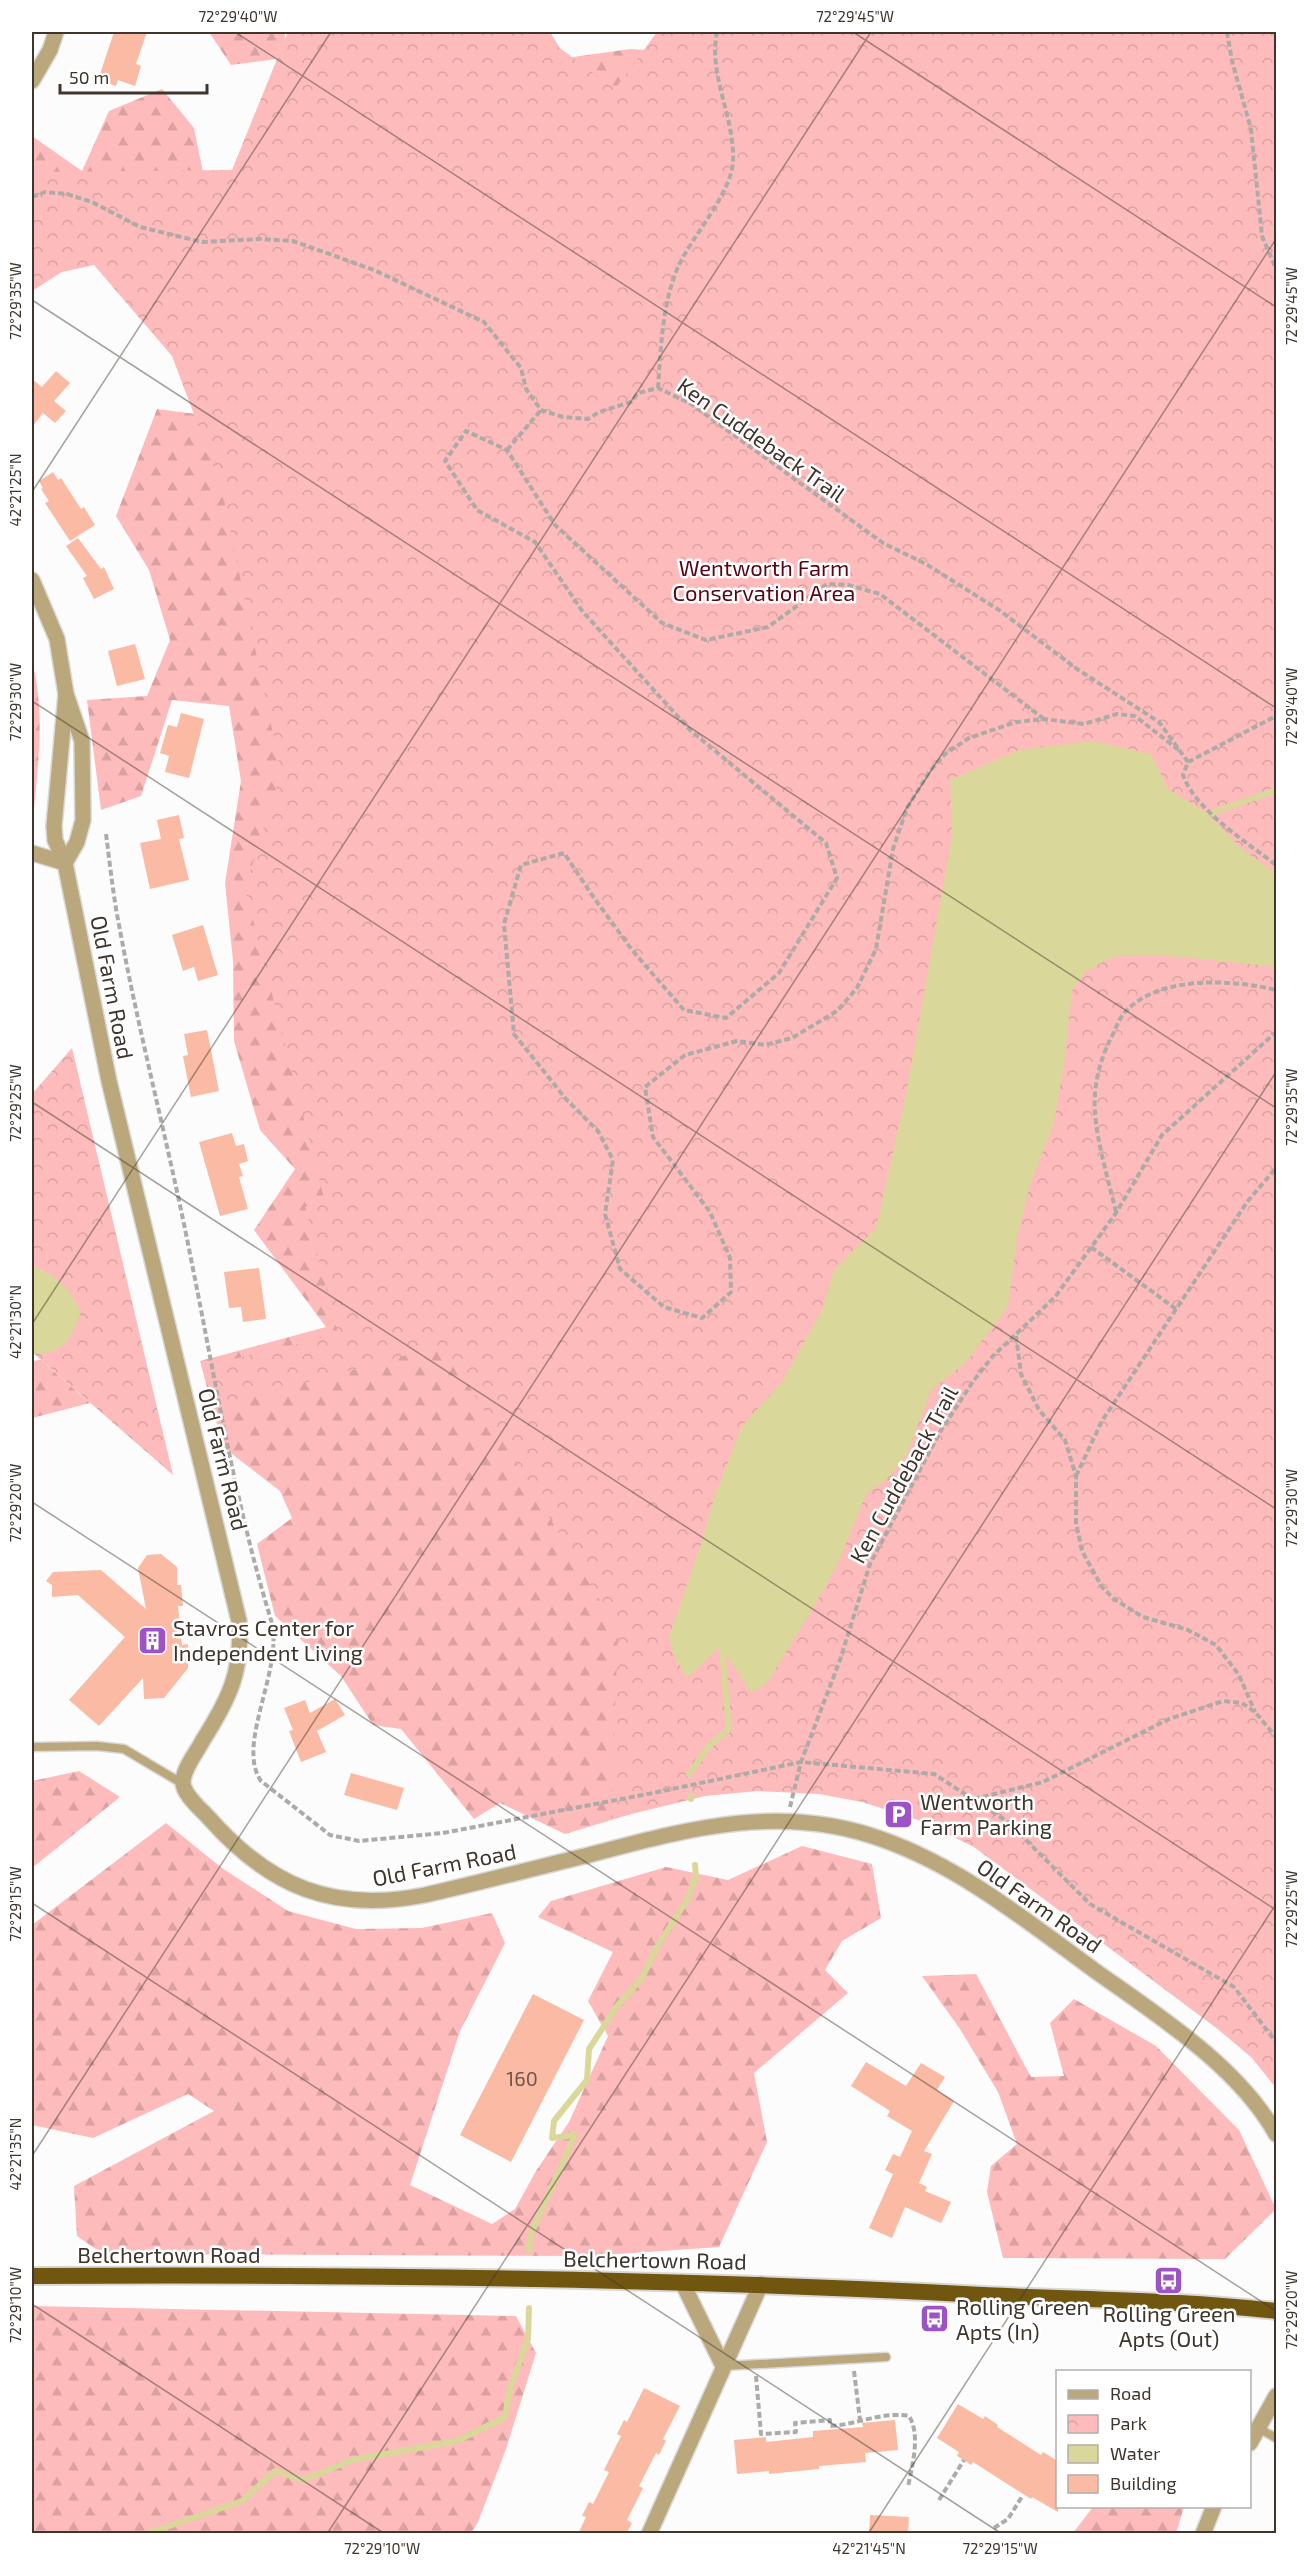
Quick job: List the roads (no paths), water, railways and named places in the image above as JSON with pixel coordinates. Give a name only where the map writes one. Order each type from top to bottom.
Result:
[{"type":"highway","name":"Belchertown Road","points":[[32,2276],[761,2284],[1129,2300],[1276,2311]]},
{"type":"street","points":[[32,81],[50,50],[56,32]]},
{"type":"street","name":"Old Farm Road","points":[[32,580],[57,639],[66,694],[80,728],[82,741],[83,820],[77,842],[65,863]]},
{"type":"street","name":"Old Farm Road","points":[[66,694],[54,826],[55,840],[65,863],[109,1081],[239,1621],[241,1643],[236,1676],[222,1708],[189,1767],[183,1784],[195,1802],[232,1843],[276,1876],[318,1894],[364,1902],[401,1900],[698,1829],[746,1821],[787,1820],[831,1826],[883,1839],[925,1857],[969,1882],[1133,1998],[1206,2054],[1247,2092],[1276,2134]]},
{"type":"street","points":[[32,853],[65,863]]},
{"type":"street","points":[[682,2282],[723,2366]]},
{"type":"street","points":[[649,2534],[761,2284]]},
{"type":"street","points":[[1251,2441],[1276,2396]]},
{"type":"street","points":[[1203,2534],[1213,2508]]},
{"type":"lane","points":[[32,1748],[97,1746],[124,1749],[183,1784]]},
{"type":"lane","points":[[723,2366],[886,2357]]},
{"type":"lane","points":[[1258,2428],[1276,2438]]},
{"type":"water","points":[[1093,741],[1151,754],[1168,789],[1207,813],[1242,849],[1276,873],[1276,967],[1143,955],[1112,957],[1085,972],[1072,991],[1064,1065],[1053,1126],[1031,1181],[1018,1232],[1008,1306],[967,1361],[931,1390],[907,1454],[886,1480],[866,1494],[839,1561],[767,1683],[751,1693],[719,1647],[687,1678],[674,1656],[669,1637],[701,1544],[714,1498],[742,1426],[782,1382],[822,1310],[834,1270],[876,1228],[906,1094],[952,836],[950,780],[1019,750]]},
{"type":"water","points":[[32,1266],[49,1274],[62,1284],[81,1312],[69,1337],[51,1352],[32,1353]]},
{"type":"waterway","points":[[1203,816],[1276,790]]},
{"type":"waterway","points":[[689,1774],[709,1746],[729,1729],[722,1650]]},
{"type":"waterway","points":[[529,2251],[530,2236],[575,2135],[552,2138],[554,2121],[587,2080],[589,2049],[617,2006],[642,1978],[657,1947],[687,1900],[696,1876],[695,1865]]},
{"type":"waterway","points":[[146,2534],[242,2501],[275,2471],[303,2480],[352,2460],[457,2441],[505,2417],[510,2388],[528,2339],[529,2308]]},
{"type":"place","name":"Stavros Center for Independent Living","points":[[152,1640]]},
{"type":"place","name":"Wentworth Farm Parking","points":[[899,1814]]},
{"type":"place","name":"Rolling Green Apts (Out)","points":[[1169,2281]]},
{"type":"place","name":"Rolling Green Apts (In)","points":[[935,2319]]},
{"type":"park label","name":"Wentworth Farm Conservation Area","points":[[764,580]]}]
